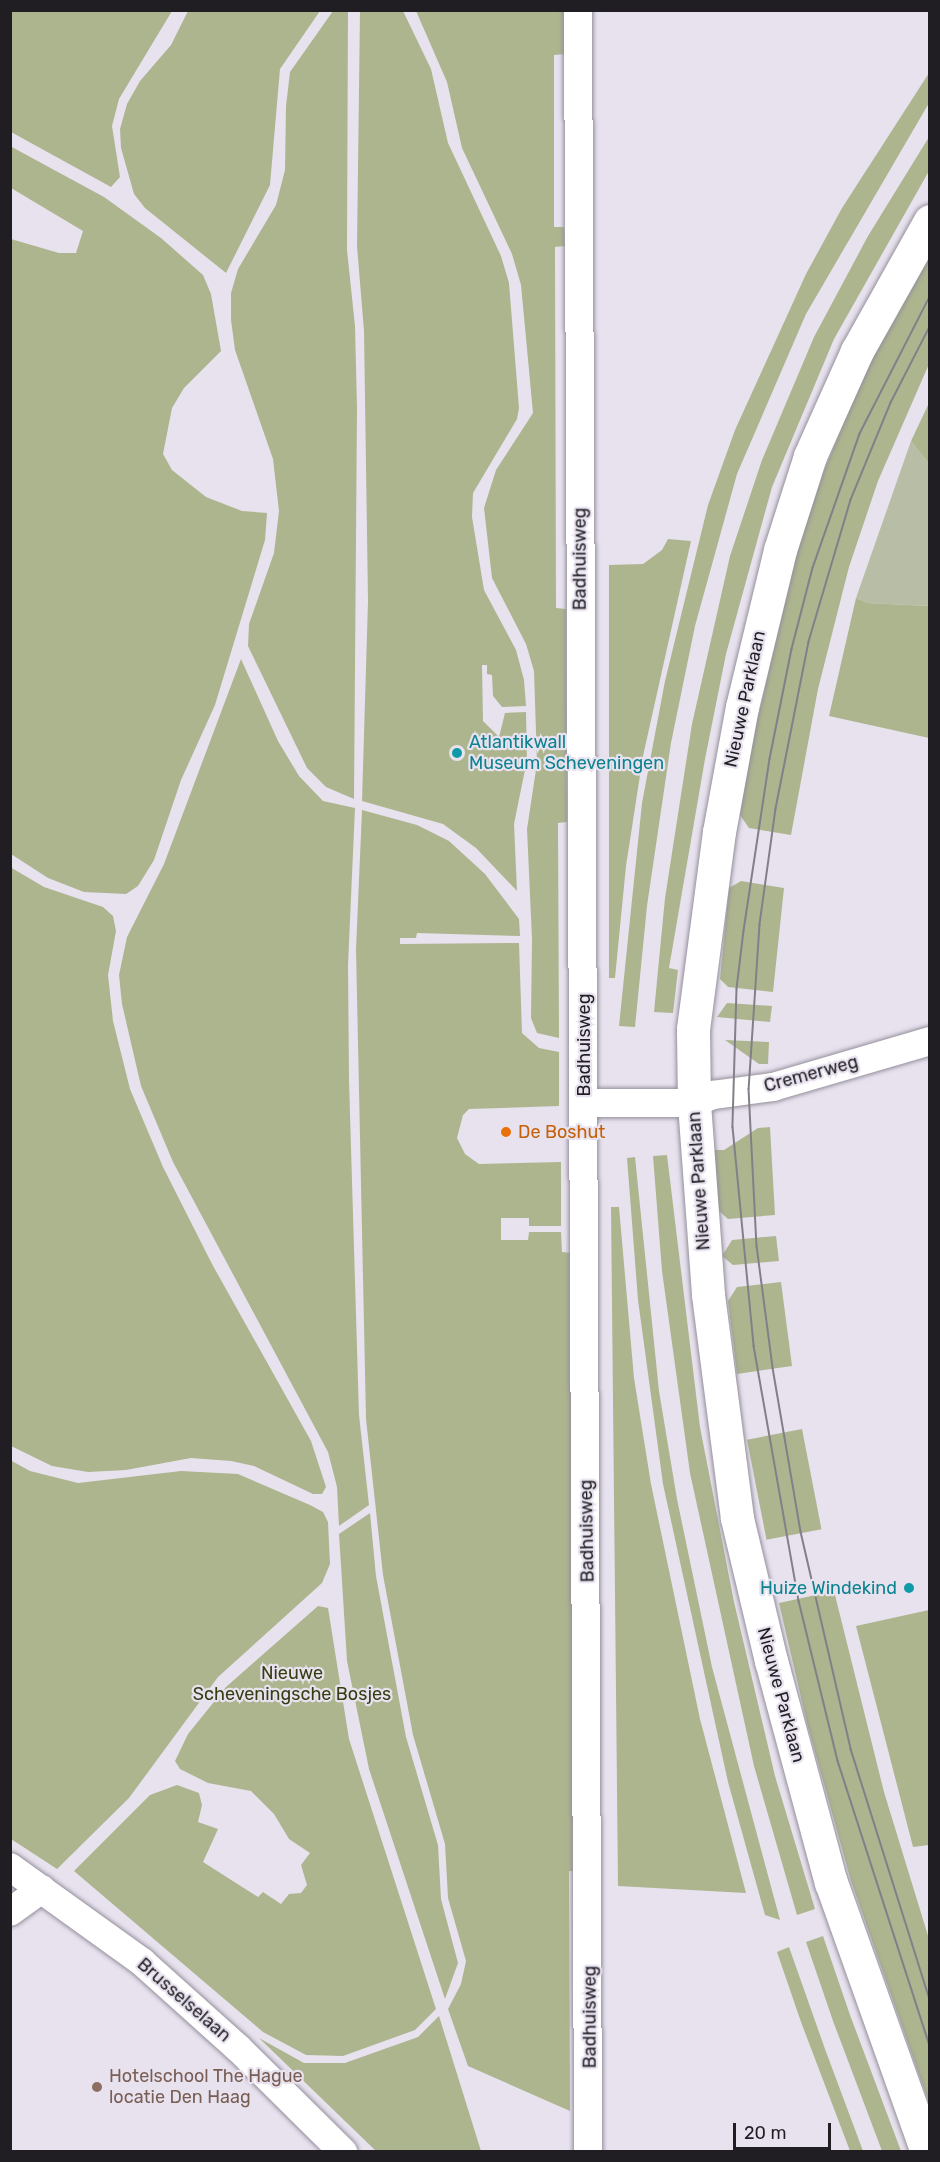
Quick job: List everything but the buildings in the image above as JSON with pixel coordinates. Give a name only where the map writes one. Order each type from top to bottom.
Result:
[{"type":"main road","name":"Nieuwe Parklaan","points":[[927,2151],[831,1883],[771,1661],[737,1518],[708,1294],[694,1103],[693,1029],[719,832],[742,707],[780,550],[810,456],[857,351],[930,221]]},
{"type":"street","name":"Badhuisweg","points":[[578,10],[588,2151]]},
{"type":"street","name":"Cremerweg","points":[[584,1103],[694,1103],[713,1095],[773,1087],[930,1041]]},
{"type":"street","name":"Brusselselaan","points":[[10,1867],[42,1888],[151,1970],[238,2048],[343,2151]]},
{"type":"street","points":[[10,1912],[42,1888]]},
{"type":"green space","points":[[11,11],[172,11],[119,99],[112,126],[120,177],[111,187],[11,132]]},
{"type":"green space","points":[[188,11],[320,11],[280,69],[270,185],[226,273],[145,208],[134,194],[121,148],[120,129],[127,104],[140,81],[171,45]]},
{"type":"green space","points":[[333,11],[348,11],[347,250],[355,326],[357,408],[354,799],[326,787],[307,768],[248,646],[249,624],[274,553],[279,511],[273,459],[235,350],[231,320],[231,293],[238,269],[276,205],[285,170],[286,106],[290,72]]},
{"type":"green space","points":[[360,11],[403,11],[431,69],[448,143],[501,256],[509,283],[519,408],[517,419],[473,493],[472,517],[484,590],[516,650],[524,680],[526,706],[502,707],[493,696],[492,675],[487,674],[487,665],[482,665],[483,721],[499,737],[505,713],[526,712],[527,760],[514,824],[517,891],[476,848],[443,824],[362,801],[368,601],[364,331],[357,246]]},
{"type":"green space","points":[[416,11],[564,11],[565,54],[554,55],[554,227],[564,227],[565,246],[555,247],[556,608],[566,609],[567,822],[558,823],[559,1038],[537,1033],[531,1018],[532,939],[527,829],[537,763],[534,671],[526,644],[492,578],[484,508],[496,470],[533,413],[521,285],[512,254],[462,148],[447,82]]},
{"type":"green space","points":[[929,73],[929,103],[806,314],[737,474],[695,626],[671,743],[647,906],[635,1027],[619,1026],[642,803],[665,681],[708,505],[735,430],[806,274],[842,208]]},
{"type":"green space","points":[[929,137],[929,171],[834,339],[772,487],[726,654],[705,759],[669,968],[678,970],[673,1013],[654,1012],[665,898],[692,724],[730,556],[762,460],[814,337],[868,236]]},
{"type":"green space","points":[[10,146],[104,197],[161,238],[203,275],[211,294],[221,351],[184,388],[172,408],[163,454],[172,470],[206,497],[242,511],[267,513],[265,540],[215,705],[181,780],[154,860],[138,886],[126,894],[84,892],[48,878],[11,854],[11,239],[59,253],[76,253],[83,231],[11,188]]},
{"type":"green space","points":[[929,251],[929,364],[878,481],[849,567],[818,689],[791,835],[749,828],[740,815],[750,751],[796,556],[823,473],[866,369]]},
{"type":"green space","points":[[929,403],[929,464],[911,441]]},
{"type":"green space","points":[[911,441],[929,464],[929,606],[868,603],[856,598]]},
{"type":"green space","points":[[668,539],[691,541],[643,756],[626,866],[615,978],[609,978],[609,565],[643,564],[662,550]]},
{"type":"green space","points":[[856,598],[868,603],[929,606],[929,738],[829,716]]},
{"type":"green space","points":[[241,659],[278,741],[299,776],[323,801],[355,808],[348,965],[349,1080],[359,1415],[369,1505],[339,1526],[337,1487],[328,1452],[173,1162],[141,1086],[122,1004],[119,975],[127,937],[164,864]]},
{"type":"green space","points":[[362,810],[417,825],[449,841],[485,874],[519,919],[520,936],[417,933],[416,938],[400,938],[400,944],[519,943],[522,1033],[539,1048],[559,1052],[559,1106],[469,1109],[463,1115],[457,1138],[465,1154],[479,1164],[561,1162],[561,1226],[529,1226],[529,1218],[501,1218],[501,1240],[528,1240],[529,1232],[561,1232],[562,1252],[571,1253],[575,1871],[569,1871],[570,2111],[468,2066],[448,2009],[461,1984],[466,1961],[448,1898],[445,1844],[413,1735],[383,1575],[366,1419],[356,949]]},
{"type":"green space","points":[[10,867],[44,887],[103,907],[113,916],[116,931],[108,975],[113,1021],[130,1089],[163,1167],[212,1264],[311,1441],[326,1487],[322,1494],[313,1494],[254,1466],[231,1461],[191,1458],[126,1470],[88,1472],[52,1466],[11,1446]]},
{"type":"green space","points":[[741,881],[784,888],[773,992],[728,987],[720,979],[729,888]]},
{"type":"green space","points":[[727,1003],[772,1006],[770,1022],[717,1017]]},
{"type":"green space","points":[[725,1040],[769,1042],[768,1064],[759,1064]]},
{"type":"green space","points":[[770,1127],[775,1215],[728,1219],[718,1210],[714,1150],[724,1150],[758,1128]]},
{"type":"green space","points":[[667,1155],[700,1427],[734,1602],[775,1776],[815,1909],[797,1915],[754,1766],[690,1473],[662,1271],[653,1156]]},
{"type":"green space","points":[[635,1157],[659,1391],[677,1499],[712,1667],[780,1920],[765,1915],[728,1782],[663,1484],[638,1300],[627,1158]]},
{"type":"green space","points":[[611,1207],[619,1207],[634,1378],[651,1484],[700,1719],[746,1893],[618,1886]]},
{"type":"green space","points":[[776,1236],[779,1261],[733,1265],[722,1256],[732,1240]]},
{"type":"green space","points":[[781,1282],[792,1366],[737,1374],[728,1301],[737,1287]]},
{"type":"green space","points":[[802,1429],[821,1529],[766,1540],[747,1440]]},
{"type":"green space","points":[[10,1460],[30,1471],[78,1483],[181,1471],[238,1474],[310,1505],[323,1512],[328,1522],[330,1564],[322,1583],[218,1677],[129,1798],[57,1869],[11,1839]]},
{"type":"green space","points":[[370,1513],[376,1576],[406,1737],[438,1845],[441,1899],[458,1963],[445,1999],[369,1769],[347,1661],[339,1534]]},
{"type":"green space","points":[[834,1591],[884,1792],[929,1939],[929,2103],[851,1881],[807,1723],[779,1603]]},
{"type":"green space","name":"Nieuwe Scheveningsche Bosjes","points":[[318,1606],[328,1608],[349,1739],[436,2009],[415,2030],[343,2056],[306,2055],[263,2032],[74,1871],[150,1795],[177,1785],[199,1793],[202,1805],[198,1822],[218,1829],[203,1862],[258,1897],[263,1892],[281,1904],[289,1894],[301,1893],[307,1885],[301,1865],[310,1853],[289,1839],[274,1814],[251,1791],[208,1783],[180,1769],[175,1761],[188,1734],[226,1687]]},
{"type":"green space","points":[[929,1610],[929,1845],[913,1847],[856,1626]]},
{"type":"green space","points":[[823,1936],[901,2151],[882,2151],[833,2021],[806,1942]]},
{"type":"green space","points":[[789,1947],[863,2151],[850,2151],[801,2022],[777,1952]]},
{"type":"green space","points":[[439,2016],[481,2151],[376,2151],[259,2038],[304,2063],[345,2063],[418,2037]]},
{"type":"tram line","points":[[930,297],[860,434],[813,568],[792,649],[770,759],[744,931],[737,989],[733,1127],[754,1346],[799,1601],[838,1761],[930,2045]]},
{"type":"tram line","points":[[930,327],[891,403],[851,500],[809,642],[776,809],[760,925],[749,1089],[757,1246],[773,1368],[801,1532],[851,1749],[930,1999]]},
{"type":"place","name":"Atlantikwall Museum Scheveningen","points":[[457,753]]},
{"type":"place","name":"De Boshut","points":[[506,1132]]},
{"type":"place","name":"Huize Windekind","points":[[909,1588]]},
{"type":"place","name":"Hotelschool The Hague locatie Den Haag","points":[[97,2087]]}]
